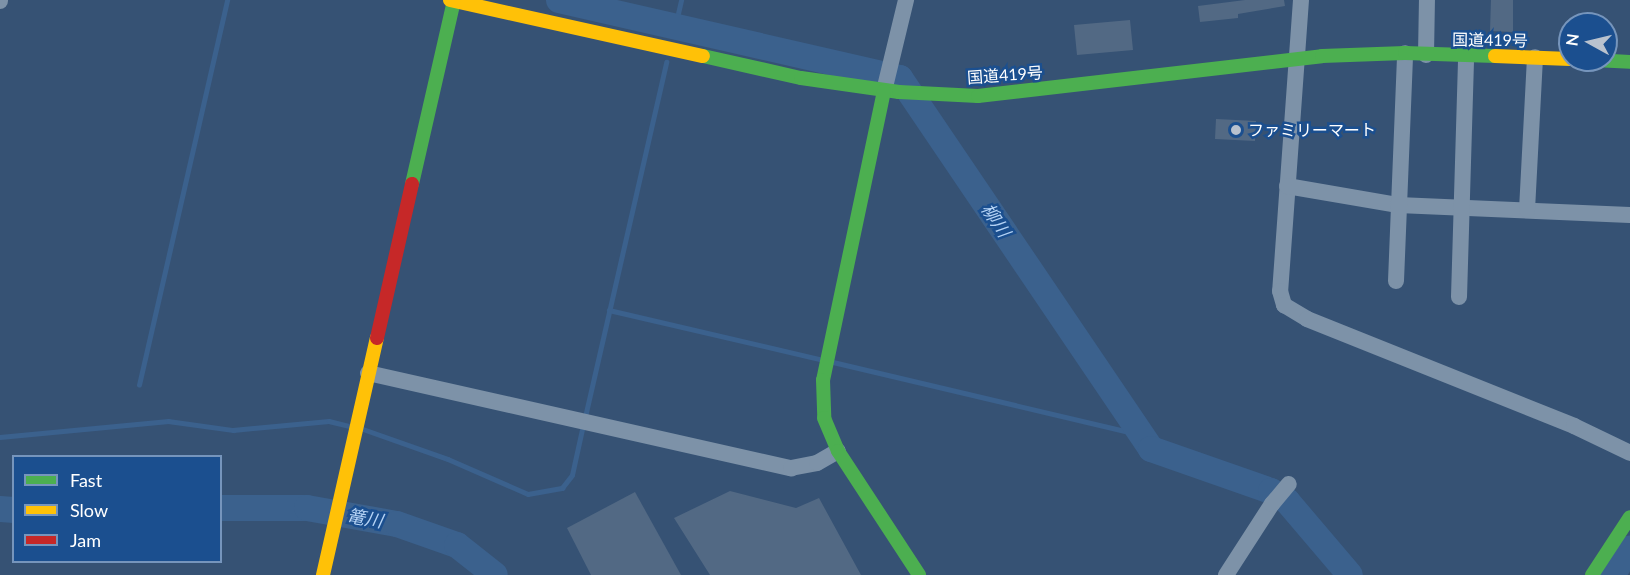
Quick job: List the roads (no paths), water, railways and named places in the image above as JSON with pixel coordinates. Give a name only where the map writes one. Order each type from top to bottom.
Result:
[{"type":"main road","name":"国道419号","points":[[452,0],[801,78],[889,91],[978,96],[1297,58],[1405,53],[1558,58]]},
{"type":"main road","points":[[323,575],[351,441],[452,0]]},
{"type":"main road","points":[[889,91],[823,380],[824,418],[838,452],[919,575]]},
{"type":"main road","points":[[1592,575],[1630,517]]},
{"type":"street","points":[[889,91],[890,67],[906,0]]},
{"type":"street","points":[[1301,0],[1280,291],[1287,309],[1452,380],[1574,426],[1630,453]]},
{"type":"street","points":[[1426,55],[1427,0]]},
{"type":"street","points":[[1396,281],[1405,53]]},
{"type":"street","points":[[1459,297],[1466,55]]},
{"type":"street","points":[[1527,210],[1535,57]]},
{"type":"street","points":[[1287,186],[1398,205],[1630,215]]},
{"type":"street","points":[[368,373],[791,468],[817,463],[838,452]]},
{"type":"street","points":[[1226,575],[1273,503],[1289,484]]},
{"type":"waterway","points":[[139,385],[227,0]]},
{"type":"waterway","name":"柳川","points":[[559,0],[900,78],[1151,449],[1271,491],[1287,501],[1350,575]]},
{"type":"waterway","points":[[677,18],[681,0]]},
{"type":"waterway","points":[[585,417],[666,62]]},
{"type":"waterway","points":[[609,310],[819,359]]},
{"type":"waterway","points":[[833,362],[1141,435]]},
{"type":"waterway","points":[[0,437],[168,421],[233,430],[329,421],[349,426]]},
{"type":"waterway","points":[[363,429],[448,459],[528,494],[562,488],[572,475],[583,425]]},
{"type":"waterway","name":"篭川","points":[[222,508],[307,508],[397,524],[457,545],[495,575]]},
{"type":"waterway","name":"篭川","points":[[0,509],[12,510]]},
{"type":"waterway","points":[[1612,575],[1630,548]]},
{"type":"place","name":"ファミリーマート","points":[[1236,130]]}]
